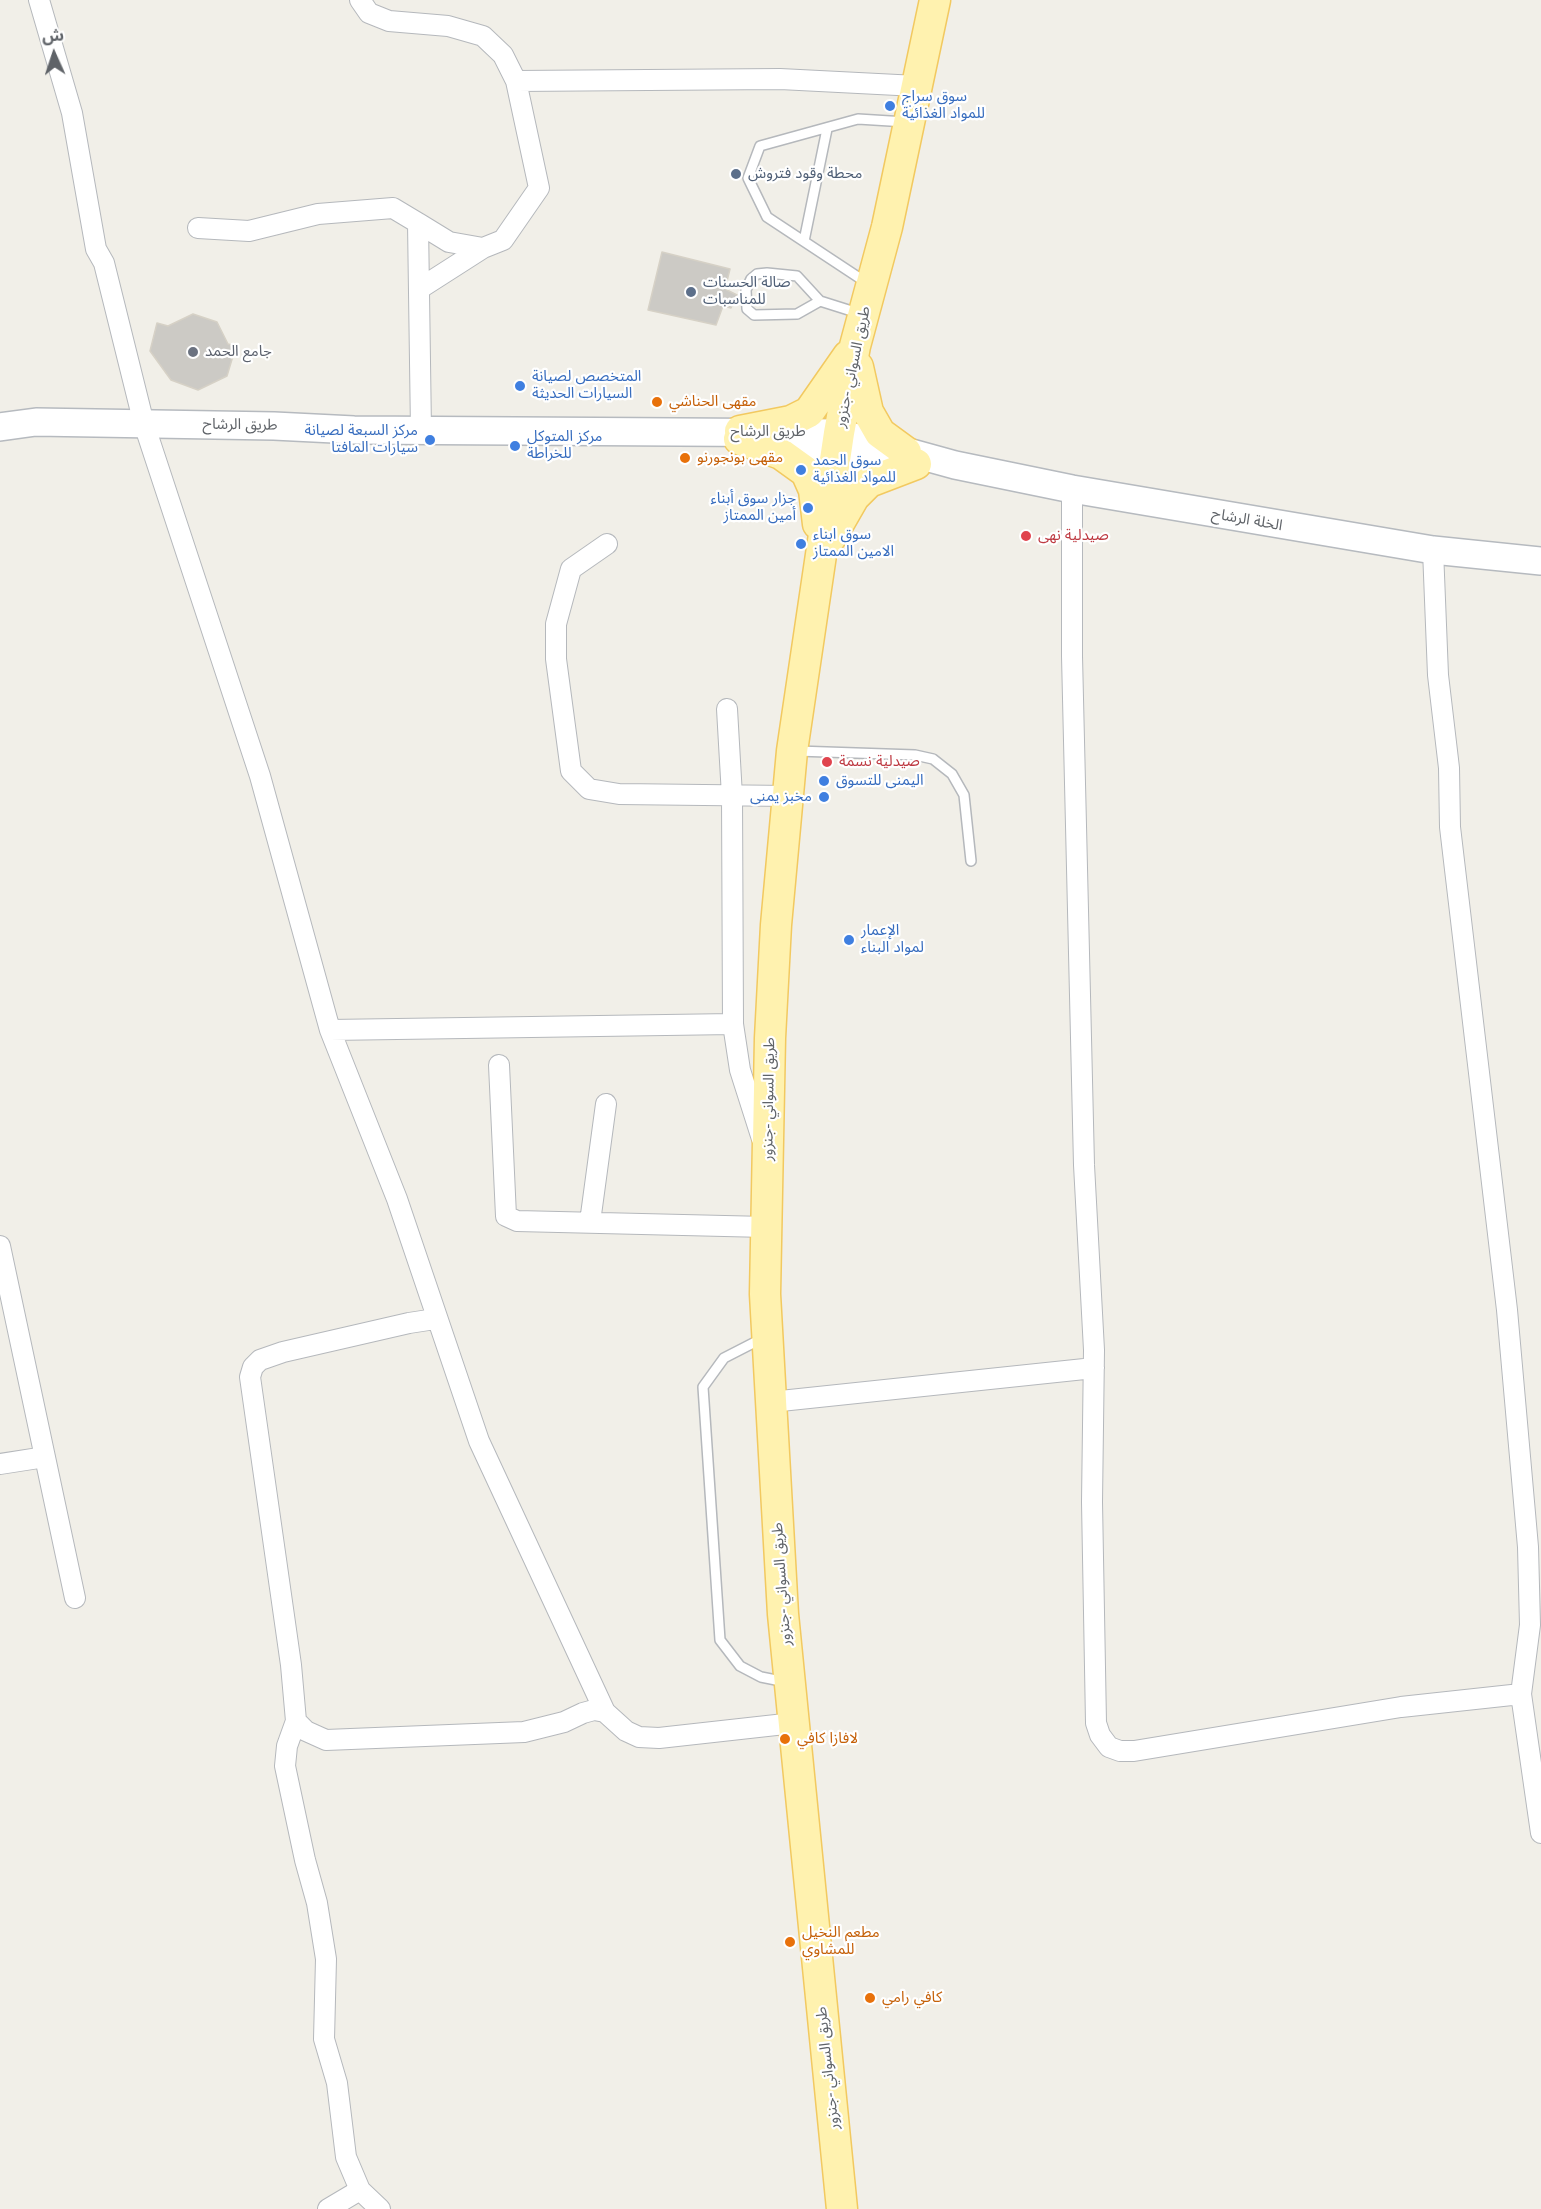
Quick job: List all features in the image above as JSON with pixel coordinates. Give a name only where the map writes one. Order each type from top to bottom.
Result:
[{"type":"main road","name":"طريق السواني -جنزور","points":[[842,2209],[783,1614],[767,1336],[766,1227],[775,937],[792,751],[838,445],[855,346],[909,122],[935,0]]},
{"type":"main road","points":[[739,435],[791,421],[808,412],[855,346]]},
{"type":"main road","points":[[822,559],[833,532],[854,497],[869,482],[911,458],[880,433],[868,412],[861,389],[855,346]]},
{"type":"main road","name":"طريق الرشاح","points":[[0,428],[36,422],[421,431],[697,434],[739,435],[838,445]]},
{"type":"main road","points":[[739,435],[781,454],[806,472],[814,490],[822,559]]},
{"type":"main road","name":"الخلة الرشاح","points":[[838,445],[955,465],[1072,489],[1433,550],[1541,561]]},
{"type":"street","points":[[39,0],[72,112],[96,249],[104,263],[144,424],[260,776],[330,1030],[397,1199],[435,1319],[478,1441],[605,1712],[626,1731],[639,1737],[658,1738],[794,1723]]},
{"type":"street","points":[[360,0],[369,13],[389,21],[448,26],[483,36],[503,55],[516,81],[539,188],[503,240],[483,248],[419,289]]},
{"type":"street","points":[[516,81],[780,79],[917,86]]},
{"type":"street","points":[[198,228],[249,231],[318,214],[393,208],[449,242],[483,248]]},
{"type":"street","points":[[418,223],[421,431]]},
{"type":"street","points":[[1072,489],[1072,656],[1084,1165],[1094,1368],[1092,1502],[1096,1723],[1100,1735],[1109,1747],[1134,1751],[1342,1715],[1521,1694]]},
{"type":"street","points":[[607,544],[571,569],[556,624],[556,659],[571,771],[589,789],[619,794],[788,796]]},
{"type":"street","points":[[1433,550],[1438,675],[1449,768],[1450,827],[1507,1310],[1527,1535],[1530,1626],[1521,1694],[1541,1833]]},
{"type":"street","points":[[727,709],[732,796],[734,1024],[742,1078],[768,1155]]},
{"type":"street","points":[[330,1030],[734,1024]]},
{"type":"street","points":[[499,1065],[506,1216],[517,1221],[766,1227]]},
{"type":"street","points":[[590,1222],[606,1104]]},
{"type":"street","points":[[0,1246],[75,1598]]},
{"type":"street","points":[[380,2209],[360,2190],[346,2157],[337,2083],[324,2039],[326,1959],[317,1903],[305,1860],[285,1766],[287,1746],[296,1721],[291,1665],[250,1377],[253,1367],[260,1360],[302,1347],[435,1319]]},
{"type":"street","points":[[771,1402],[1094,1368]]},
{"type":"street","points":[[0,1464],[45,1457]]},
{"type":"street","points":[[296,1721],[306,1731],[326,1740],[524,1731],[564,1722],[583,1713],[605,1712]]},
{"type":"street","points":[[328,2209],[360,2190]]},
{"type":"lane","points":[[871,286],[766,217],[748,178],[760,146],[858,119],[909,122]]},
{"type":"lane","points":[[804,241],[827,129]]},
{"type":"lane","points":[[820,301],[806,311],[788,316],[754,315],[747,309],[745,301],[751,279],[757,274],[797,276],[820,301],[863,315]]},
{"type":"lane","points":[[792,751],[915,755],[933,759],[952,774],[964,795],[971,861]]},
{"type":"lane","points":[[767,1336],[724,1358],[703,1387],[720,1640],[740,1666],[761,1677],[790,1683]]},
{"type":"building","points":[[662,252],[730,269],[725,289],[737,295],[731,308],[723,306],[716,325],[648,310]]},
{"type":"building","name":"جامع الحمد","points":[[193,314],[217,322],[228,344],[236,346],[227,376],[198,390],[171,380],[150,351],[157,323],[168,326]]},
{"type":"place","name":"سوق سراج للمواد الغذائية","points":[[890,106]]},
{"type":"place","name":"محطة وقود فتروش","points":[[736,174]]},
{"type":"place","name":"صالة الحسنات للمناسبات","points":[[691,292]]},
{"type":"place","name":"جامع الحمد","points":[[193,352]]},
{"type":"place","name":"المتخصص لصيانة السيارات الحديثة","points":[[520,386]]},
{"type":"place","name":"مقهى الحناشي","points":[[657,402]]},
{"type":"place","name":"مركز السبعة لصيانة سيارات المافتا","points":[[430,440]]},
{"type":"place","name":"مركز المتوكل للخراطة","points":[[515,446]]},
{"type":"place","name":"مقهى بونجورنو","points":[[685,458]]},
{"type":"place","name":"سوق الحمد للمواد الغذائية","points":[[801,470]]},
{"type":"place","name":"جزار سوق أبناء أمين الممتاز","points":[[808,508]]},
{"type":"place","name":"صيدلية نهى","points":[[1026,536]]},
{"type":"place","name":"سوق ابناء الامين الممتاز","points":[[801,544]]},
{"type":"place","name":"صيدلية نسمة","points":[[827,762]]},
{"type":"place","name":"اليمنى للتسوق","points":[[824,781]]},
{"type":"place","name":"مخبز يمنى","points":[[824,797]]},
{"type":"place","name":"الإعمار لمواد البناء","points":[[849,940]]},
{"type":"place","name":"لافازا كافي","points":[[785,1739]]},
{"type":"place","name":"مطعم النخيل للمشاوي","points":[[790,1942]]},
{"type":"place","name":"كافي رامي","points":[[870,1998]]}]
